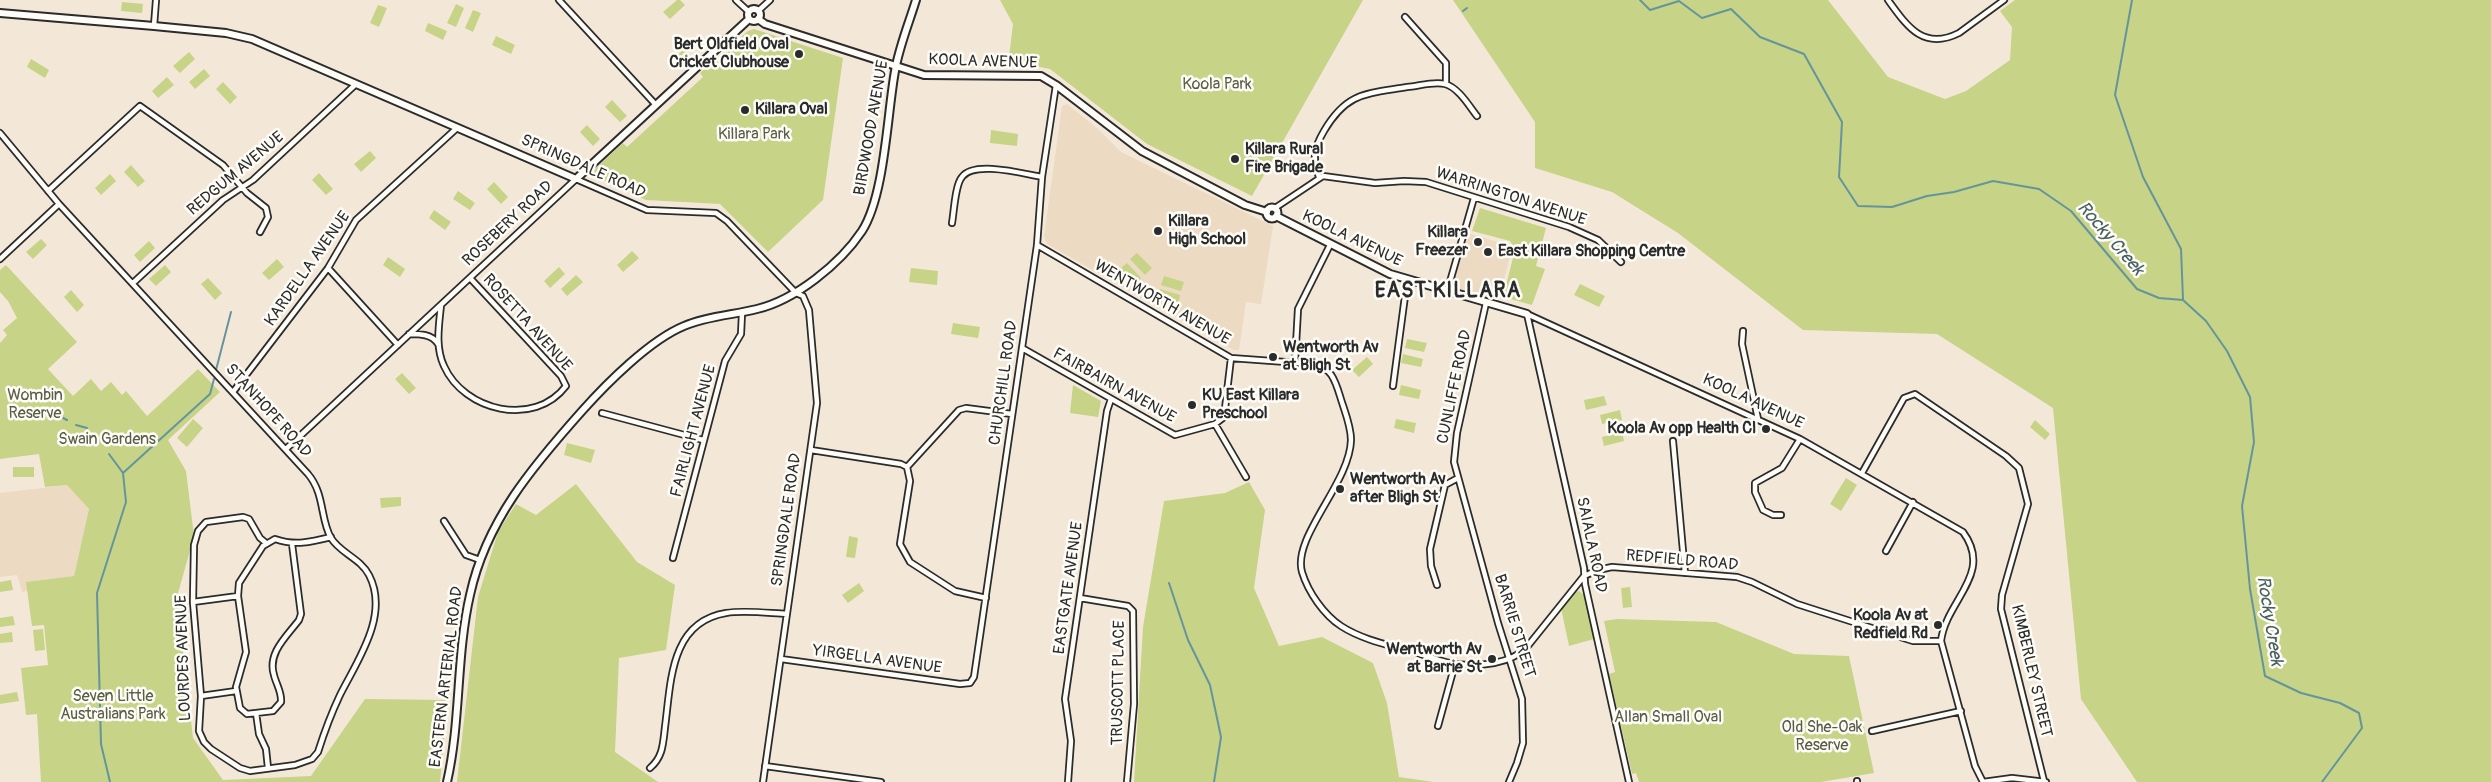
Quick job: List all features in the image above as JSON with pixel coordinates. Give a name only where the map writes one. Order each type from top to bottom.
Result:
[{"type":"main road","name":"BIRDWOOD AVENUE","points":[[796,293],[846,250],[867,221],[879,182],[896,66],[916,0]]},
{"type":"main road","points":[[752,10],[758,11],[758,19],[752,21],[749,16],[752,10]]},
{"type":"main road","name":"SPRINGDALE ROAD","points":[[0,13],[226,33],[252,39],[576,179]]},
{"type":"main road","name":"ROSEBERY ROAD","points":[[576,179],[749,16]]},
{"type":"main road","name":"KOOLA AVENUE","points":[[758,19],[765,24],[931,76],[1036,75],[1056,85],[1142,151],[1245,205],[1267,212]]},
{"type":"main road","points":[[1270,208],[1275,208],[1278,213],[1270,218],[1267,212],[1270,208]]},
{"type":"main road","name":"KOOLA AVENUE","points":[[1276,216],[1330,245],[1408,281],[1528,314]]},
{"type":"main road","name":"EASTERN ARTERIAL ROAD","points":[[447,782],[453,750],[464,631],[470,595],[480,560],[498,519],[538,461],[591,402],[643,353],[674,330],[696,322],[742,313],[773,304],[796,293]]},
{"type":"street","points":[[154,26],[156,0]]},
{"type":"street","points":[[559,0],[656,105]]},
{"type":"street","points":[[736,0],[749,16]]},
{"type":"street","points":[[758,11],[770,0]]},
{"type":"street","points":[[1888,0],[1912,30],[1918,35],[1934,39],[1959,33],[2004,0]]},
{"type":"street","points":[[1405,17],[1446,63],[1446,84]]},
{"type":"street","points":[[1275,208],[1318,177],[1313,156],[1314,149],[1333,115],[1342,105],[1368,94],[1436,83],[1446,84],[1455,90],[1478,116]]},
{"type":"street","name":"REDGUM AVENUE","points":[[133,283],[223,200],[253,180],[356,84]]},
{"type":"street","name":"CHURCHILL ROAD","points":[[970,682],[974,677],[986,598],[1022,348],[1036,245],[1042,177],[1056,85]]},
{"type":"street","points":[[48,191],[140,106],[223,165],[242,187],[268,211],[268,217],[260,232]]},
{"type":"street","name":"KARDELLA AVENUE","points":[[233,392],[328,268],[356,220],[456,128]]},
{"type":"street","name":"STANHOPE ROAD","points":[[0,133],[59,204],[286,448],[316,485],[331,538]]},
{"type":"street","points":[[952,223],[959,182],[967,172],[980,168],[1042,177]]},
{"type":"street","name":"WARRINGTON AVENUE","points":[[1318,177],[1324,176],[1375,183],[1426,182],[1569,227],[1598,240],[1621,262]]},
{"type":"street","name":"SPRINGDALE ROAD","points":[[576,179],[647,210],[716,213],[796,293],[806,299],[809,310],[817,404],[812,450],[763,782]]},
{"type":"street","name":"ROSEBERY ROAD","points":[[286,448],[576,179]]},
{"type":"street","points":[[1447,292],[1474,198]]},
{"type":"street","points":[[0,259],[59,204]]},
{"type":"street","name":"WENTWORTH AVENUE","points":[[1036,245],[1232,358],[1320,366],[1332,375],[1351,432],[1345,470],[1302,551],[1301,566],[1308,587],[1326,614],[1348,630],[1371,640],[1455,664],[1510,659]]},
{"type":"street","points":[[1294,364],[1298,309],[1330,245]]},
{"type":"street","points":[[328,268],[398,344]]},
{"type":"street","name":"ROSETTA AVENUE","points":[[438,345],[444,366],[456,385],[471,397],[493,408],[521,410],[534,407],[559,394],[566,386],[561,376],[470,278]]},
{"type":"street","points":[[1393,386],[1408,281]]},
{"type":"street","name":"CUNLIFFE ROAD","points":[[1458,478],[1454,448],[1486,303]]},
{"type":"street","points":[[438,345],[441,305]]},
{"type":"street","name":"FAIRLIGHT AVENUE","points":[[673,558],[725,361],[741,334],[742,313]]},
{"type":"street","name":"KOOLA AVENUE","points":[[1528,314],[1800,439],[1963,532],[1972,547],[1974,564],[1972,573],[1946,621],[1941,641]]},
{"type":"street","name":"SAIALA ROAD","points":[[1528,314],[1584,568],[1584,576],[1628,782]]},
{"type":"street","points":[[1743,332],[1742,344],[1758,419]]},
{"type":"street","points":[[409,334],[426,335],[435,340],[438,345]]},
{"type":"street","name":"FAIRBAIRN AVENUE","points":[[1022,348],[1175,435],[1216,424]]},
{"type":"street","points":[[1232,358],[1224,417],[1216,424],[1246,477]]},
{"type":"street","name":"KIMBERLEY STREET","points":[[1862,473],[1904,398],[1915,394],[2006,456],[2019,468],[2028,504],[2002,595],[2001,609],[2046,781]]},
{"type":"street","name":"EASTGATE AVENUE","points":[[1068,782],[1071,741],[1065,698],[1107,411],[1111,399]]},
{"type":"street","points":[[907,467],[959,410],[966,408],[1012,414]]},
{"type":"street","points":[[602,414],[703,440]]},
{"type":"street","points":[[1781,515],[1773,515],[1762,510],[1755,492],[1755,483],[1782,468],[1800,439]]},
{"type":"street","points":[[1673,441],[1685,573]]},
{"type":"street","points":[[812,450],[901,464],[907,467]]},
{"type":"street","points":[[907,467],[910,481],[900,544],[910,562],[955,591],[986,598]]},
{"type":"street","points":[[1436,586],[1431,566],[1430,549],[1445,485],[1458,478]]},
{"type":"street","name":"BARRIE STREET","points":[[1458,478],[1498,623],[1520,690],[1524,730],[1518,763],[1509,782]]},
{"type":"street","points":[[1886,551],[1913,502]]},
{"type":"street","name":"LOURDES AVENUE","points":[[266,544],[249,520],[243,517],[206,522],[198,531],[194,545],[193,602],[201,696],[199,731],[204,742],[240,768],[250,771],[312,759],[318,752],[340,695],[362,657],[371,631],[375,600],[372,582],[365,568],[331,538]]},
{"type":"street","points":[[444,521],[466,555],[480,560]]},
{"type":"street","points":[[292,544],[300,617],[273,655],[273,670],[281,694],[280,704],[273,711],[242,712],[236,691],[246,652],[238,596],[240,578],[266,544],[275,539],[292,544],[331,538]]},
{"type":"street","name":"REDFIELD ROAD","points":[[1584,576],[1612,567],[1737,577],[1752,582],[1797,604],[1913,641],[1941,641]]},
{"type":"street","points":[[1510,659],[1527,647],[1584,576]]},
{"type":"street","points":[[193,602],[238,596]]},
{"type":"street","name":"TRUSCOTT PLACE","points":[[1080,598],[1128,606],[1133,611],[1134,704],[1127,782]]},
{"type":"street","points":[[650,768],[659,761],[679,648],[691,628],[709,616],[727,612],[787,614]]},
{"type":"street","points":[[1941,641],[1975,766],[1983,782],[2012,778],[2046,781]]},
{"type":"street","name":"YIRGELLA AVENUE","points":[[781,659],[960,684],[970,682]]},
{"type":"street","points":[[1438,726],[1455,664]]},
{"type":"street","points":[[201,696],[236,691]]},
{"type":"street","points":[[1872,731],[1961,712]]},
{"type":"street","points":[[256,713],[258,734],[266,749],[268,768]]},
{"type":"street","points":[[765,766],[882,782]]},
{"type":"shaded area","name":"Killara High School","points":[[1067,104],[1098,129],[1121,152],[1273,226],[1261,304],[1246,302],[1239,350],[1234,350],[1047,244],[1044,236],[1062,106]]},
{"type":"shaded area","points":[[1468,233],[1511,246],[1512,249],[1498,302],[1461,292],[1456,286],[1454,280]]},
{"type":"shaded area","points":[[67,485],[89,509],[74,576],[27,582],[28,591],[22,592],[17,575],[0,577],[0,493]]},
{"type":"green space","points":[[677,0],[680,0],[685,5],[670,19],[663,12]]},
{"type":"green space","name":"Koola Park","points":[[1000,0],[1363,0],[1252,196],[1147,144],[1050,69],[1035,66],[1008,66],[1013,24]]},
{"type":"green space","points":[[1453,0],[1828,0],[1888,77],[1945,99],[1966,91],[2010,60],[2012,27],[2000,11],[2015,0],[2491,0],[2491,782],[2137,782],[2081,699],[2053,408],[1937,334],[1803,330],[1678,233],[1612,192],[1535,168],[1535,122]]},
{"type":"green space","points":[[122,2],[143,4],[142,13],[121,11]]},
{"type":"green space","points":[[456,4],[464,8],[456,27],[447,23]]},
{"type":"green space","points":[[378,5],[387,8],[379,27],[370,23]]},
{"type":"green space","points":[[473,10],[481,13],[473,32],[465,28]]},
{"type":"green space","points":[[428,23],[447,31],[443,40],[425,31]]},
{"type":"green space","name":"Killara Park","points":[[754,29],[843,58],[823,200],[768,252],[720,204],[646,200],[596,177],[594,170],[623,143],[627,147],[703,77],[700,73],[748,31]]},
{"type":"green space","points":[[496,36],[515,45],[511,54],[492,45]]},
{"type":"green space","points":[[684,49],[691,56],[675,70],[669,63]]},
{"type":"green space","points":[[189,52],[195,59],[180,73],[173,66]]},
{"type":"green space","points":[[31,59],[49,70],[45,78],[27,67]]},
{"type":"green space","points":[[204,69],[210,76],[195,89],[189,82]]},
{"type":"green space","points":[[167,77],[174,85],[158,98],[152,91]]},
{"type":"green space","points":[[223,82],[237,97],[230,104],[216,89]]},
{"type":"green space","points":[[612,100],[627,116],[620,122],[605,107]]},
{"type":"green space","points":[[587,125],[600,139],[593,146],[580,132]]},
{"type":"green space","points":[[991,130],[1018,134],[1017,146],[990,143]]},
{"type":"green space","points":[[370,151],[376,158],[361,172],[354,164]]},
{"type":"green space","points":[[131,165],[145,181],[138,187],[124,172]]},
{"type":"green space","points":[[319,173],[333,189],[326,195],[312,180]]},
{"type":"green space","points":[[110,174],[116,181],[101,195],[95,188]]},
{"type":"green space","points":[[494,182],[508,197],[501,204],[487,189]]},
{"type":"green space","points":[[458,191],[475,203],[470,210],[453,199]]},
{"type":"green space","points":[[1480,208],[1546,228],[1536,266],[1545,269],[1532,305],[1503,297],[1515,250],[1510,241],[1472,231]]},
{"type":"green space","points":[[434,210],[451,222],[445,230],[429,218]]},
{"type":"green space","points":[[41,239],[47,245],[33,259],[26,252]]},
{"type":"green space","points":[[149,241],[155,248],[140,262],[134,255]]},
{"type":"green space","points":[[632,251],[639,258],[623,272],[617,265]]},
{"type":"green space","points":[[1137,253],[1152,268],[1145,275],[1130,259]]},
{"type":"green space","points":[[388,257],[405,269],[400,277],[383,265]]},
{"type":"green space","points":[[277,259],[284,267],[269,280],[262,273]]},
{"type":"green space","points":[[1127,263],[1141,278],[1134,285],[1120,269]]},
{"type":"green space","name":"Seven Little Australians Park","points":[[6,265],[77,342],[48,369],[73,396],[91,379],[101,391],[111,382],[122,395],[126,391],[147,416],[198,369],[220,392],[168,440],[186,471],[194,536],[177,597],[193,738],[223,780],[311,776],[365,699],[448,700],[440,782],[41,782],[37,714],[26,715],[21,668],[48,665],[44,625],[32,626],[26,582],[74,576],[89,509],[67,485],[45,487],[39,454],[0,459],[0,343],[7,335],[3,330],[17,318],[8,301],[0,292],[0,270]]},
{"type":"green space","points":[[165,265],[171,272],[156,286],[149,279]]},
{"type":"green space","points":[[559,267],[565,274],[550,288],[544,281]]},
{"type":"green space","points":[[911,268],[938,271],[937,285],[909,282]]},
{"type":"green space","points":[[576,275],[583,282],[567,296],[561,289]]},
{"type":"green space","points":[[1164,276],[1184,282],[1181,291],[1161,285]]},
{"type":"green space","points":[[208,278],[222,293],[215,300],[201,284]]},
{"type":"green space","points":[[1580,284],[1605,296],[1599,307],[1574,295]]},
{"type":"green space","points":[[1160,289],[1180,295],[1178,304],[1158,298]]},
{"type":"green space","points":[[71,290],[84,305],[77,312],[64,297]]},
{"type":"green space","points":[[953,323],[980,327],[978,338],[951,334]]},
{"type":"green space","points":[[1407,339],[1427,343],[1424,352],[1405,348]]},
{"type":"green space","points":[[1403,354],[1423,359],[1421,367],[1401,363]]},
{"type":"green space","points":[[1367,357],[1373,364],[1359,377],[1352,370]]},
{"type":"green space","points":[[402,373],[416,388],[409,394],[395,379]]},
{"type":"green space","points":[[1073,385],[1101,401],[1098,417],[1070,413]]},
{"type":"green space","points":[[1401,385],[1421,390],[1419,399],[1399,395]]},
{"type":"green space","points":[[1604,396],[1607,405],[1586,410],[1584,400]]},
{"type":"green space","points":[[1620,410],[1622,420],[1602,424],[1600,415]]},
{"type":"green space","points":[[193,419],[203,428],[187,447],[177,438]]},
{"type":"green space","points":[[1396,419],[1416,423],[1414,433],[1394,428]]},
{"type":"green space","points":[[2035,420],[2050,434],[2045,440],[2030,427]]},
{"type":"green space","points":[[1622,432],[1624,441],[1604,446],[1602,437]]},
{"type":"green space","points":[[567,443],[595,450],[591,463],[564,455]]},
{"type":"green space","points":[[13,467],[34,467],[34,477],[13,477]]},
{"type":"green space","points":[[1846,478],[1857,485],[1841,511],[1830,504]]},
{"type":"green space","points":[[1249,482],[1265,510],[1254,588],[1279,646],[1322,637],[1373,663],[1387,703],[1399,777],[1434,782],[1134,782],[1143,627],[1164,501],[1225,493]]},
{"type":"green space","points":[[576,484],[637,562],[675,585],[666,650],[619,658],[615,752],[658,782],[457,782],[478,597],[498,532],[516,504],[536,515]]},
{"type":"green space","points":[[401,497],[401,506],[381,508],[380,498]]},
{"type":"green space","points":[[849,536],[858,538],[855,558],[846,557]]},
{"type":"green space","points":[[11,580],[13,590],[0,592],[0,582]]},
{"type":"green space","points":[[859,583],[864,591],[848,603],[842,595]]},
{"type":"green space","points":[[1630,587],[1632,607],[1623,608],[1621,588]]},
{"type":"green space","points":[[1579,591],[1584,595],[1594,639],[1569,646],[1561,608],[1572,593]]},
{"type":"green space","points":[[13,616],[15,625],[0,627],[0,618]]},
{"type":"green space","points":[[1617,619],[1716,622],[1794,654],[1849,656],[1874,773],[1821,782],[1639,782],[1636,773],[1632,774],[1609,674],[1615,672],[1604,621]]},
{"type":"green space","points":[[43,629],[45,650],[35,651],[33,630]]},
{"type":"green space","points":[[12,632],[13,642],[0,643],[0,634]]},
{"type":"green space","points":[[17,692],[19,701],[0,704],[0,695]]},
{"type":"waterway","name":"Rocky Creek","points":[[1640,0],[1650,10],[1679,1],[1702,18],[1731,9],[1760,37],[1804,54],[1842,122],[1839,177],[1858,206],[1892,207],[1927,196],[1954,192],[1993,181],[2039,189],[2071,211],[2137,289],[2159,298],[2183,300],[2206,321],[2227,351],[2250,397],[2254,442],[2242,506],[2250,589],[2265,676],[2301,693],[2340,703],[2359,713],[2362,728],[2322,782]]},
{"type":"waterway","points":[[2132,0],[2115,95],[2143,177],[2181,249],[2183,299]]},
{"type":"waterway","points":[[1463,11],[1467,8]]},
{"type":"waterway","points":[[216,370],[231,312]]},
{"type":"waterway","points":[[123,473],[210,394],[214,379]]},
{"type":"waterway","points":[[55,414],[67,420]]},
{"type":"waterway","points":[[76,425],[87,428]]},
{"type":"waterway","points":[[109,454],[123,473],[126,502],[97,593],[101,744],[110,782]]},
{"type":"waterway","points":[[1169,583],[1188,640],[1210,685],[1221,737],[1214,782]]},
{"type":"place","name":"Bert Oldfield Oval Cricket Clubhouse","points":[[799,54]]},
{"type":"place","name":"Killara Oval","points":[[745,110]]},
{"type":"place","name":"Killara Rural Fire Brigade","points":[[1235,159]]},
{"type":"place","name":"Killara High School","points":[[1158,231]]},
{"type":"place","name":"Killara Freezer","points":[[1478,242]]},
{"type":"place","name":"East Killara Shopping Centre","points":[[1488,252]]},
{"type":"place","name":"Wentworth Av at Bligh St","points":[[1273,357]]},
{"type":"place","name":"KU East Killara Preschool","points":[[1192,405]]},
{"type":"place","name":"Koola Av opp Health Cl","points":[[1766,429]]},
{"type":"place","name":"Wentworth Av after Bligh St","points":[[1340,489]]},
{"type":"place","name":"Koola Av at Redfield Rd","points":[[1938,625]]},
{"type":"place","name":"Wentworth Av at Barrie St","points":[[1492,659]]},
{"type":"district","name":"EAST KILLARA","points":[[1448,292]]},
{"type":"park label","name":"Wombin Reserve","points":[[35,405]]},
{"type":"park label","name":"Swain Gardens","points":[[107,440]]},
{"type":"park label","name":"Allan Small Oval","points":[[1668,718]]},
{"type":"park label","name":"Old She-Oak Reserve","points":[[1822,737]]}]
